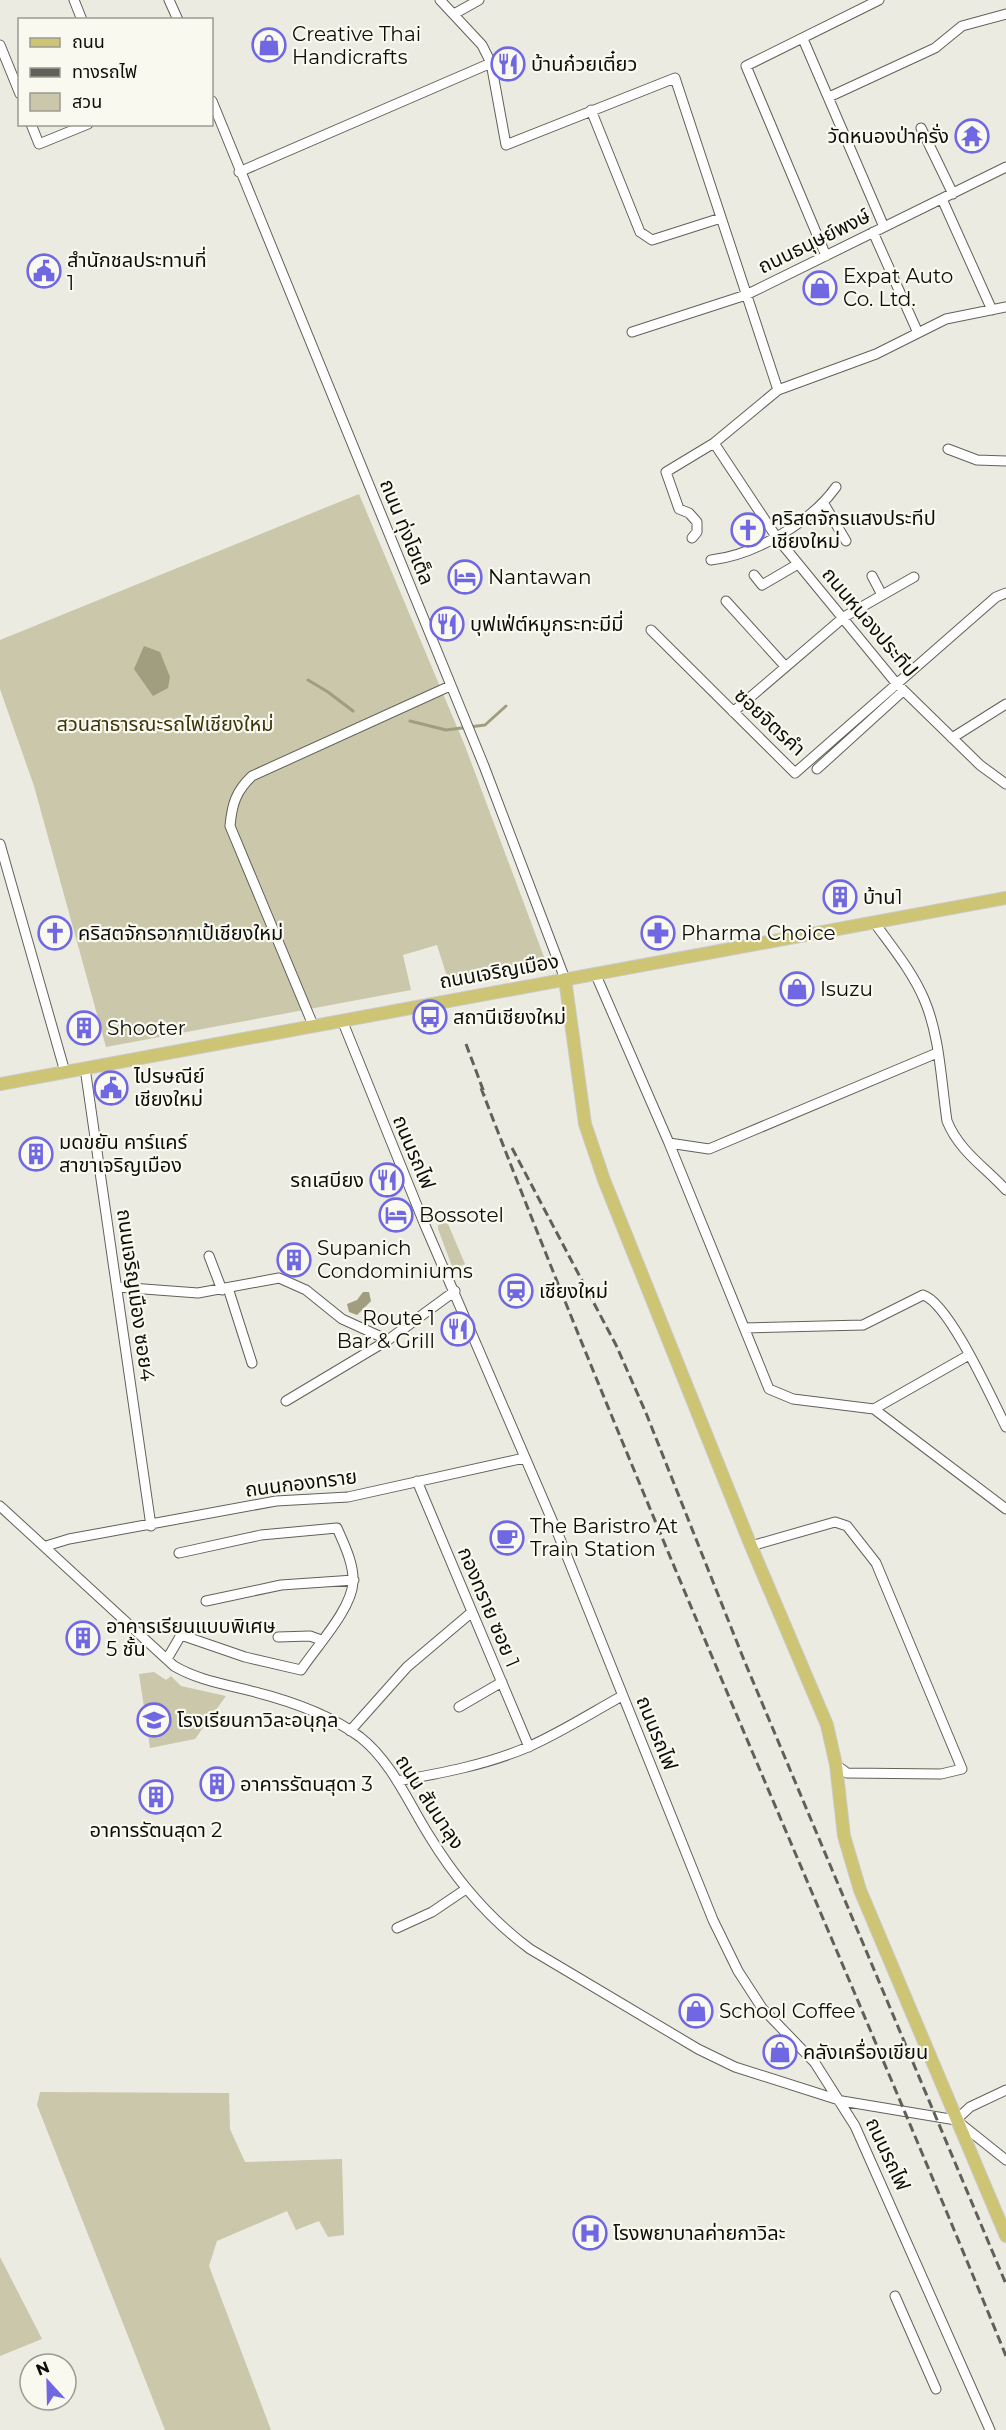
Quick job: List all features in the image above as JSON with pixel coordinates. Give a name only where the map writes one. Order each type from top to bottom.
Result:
[{"type":"main road","name":"ถนนเจริญเมือง","points":[[0,1084],[541,982],[1006,898]]},
{"type":"main road","points":[[567,1000],[592,974]]},
{"type":"main road","points":[[565,979],[585,1124],[604,1180],[751,1546],[820,1706],[836,1765],[844,1836],[860,1890],[1006,2236]]},
{"type":"main road","points":[[541,982],[567,1000]]},
{"type":"street","points":[[74,0],[80,18]]},
{"type":"street","points":[[170,0],[177,18]]},
{"type":"street","points":[[440,0],[482,45],[490,63],[506,145],[675,78],[777,390]]},
{"type":"street","points":[[454,14],[480,0]]},
{"type":"street","points":[[826,256],[746,66],[879,0]]},
{"type":"street","points":[[829,98],[935,48],[962,26],[1006,15]]},
{"type":"street","points":[[803,39],[884,227]]},
{"type":"street","points":[[0,45],[4,68],[18,91]]},
{"type":"street","points":[[239,172],[490,63]]},
{"type":"street","name":"ถนน ทุ่งโฮเต็ล","points":[[213,104],[463,718],[565,979]]},
{"type":"street","points":[[591,110],[645,238],[652,240],[721,218]]},
{"type":"street","points":[[33,126],[39,144],[83,126]]},
{"type":"street","points":[[921,128],[953,194]]},
{"type":"street","name":"ถนนธนุษย์พงษ์","points":[[632,332],[746,295],[1006,168]]},
{"type":"street","points":[[942,199],[992,310]]},
{"type":"street","points":[[873,232],[918,333]]},
{"type":"street","points":[[692,538],[697,532],[697,522],[689,513],[679,509],[666,473],[714,443],[777,390],[876,354],[963,313],[1006,307]]},
{"type":"street","name":"ถนนหนองประทีป","points":[[714,443],[777,538],[899,687],[980,765],[1006,784]]},
{"type":"street","points":[[948,449],[977,460],[1006,461]]},
{"type":"street","points":[[711,560],[722,559],[777,538],[824,504],[836,487]]},
{"type":"street","points":[[824,504],[846,541]]},
{"type":"street","points":[[754,575],[762,585],[798,564]]},
{"type":"street","points":[[872,576],[882,595]]},
{"type":"street","points":[[733,712],[784,665],[844,617],[914,578]]},
{"type":"street","points":[[817,769],[899,687],[996,597],[1006,593]]},
{"type":"street","points":[[726,601],[784,665]]},
{"type":"street","name":"ซอยจิตรคำ","points":[[651,630],[795,773],[899,687]]},
{"type":"street","points":[[313,1025],[230,826],[232,804],[241,787],[252,776],[450,686]]},
{"type":"street","points":[[952,738],[1006,704]]},
{"type":"street","points":[[0,844],[65,1072]]},
{"type":"street","points":[[874,922],[918,986],[931,1017],[947,1121],[953,1134],[968,1154],[1006,1190]]},
{"type":"street","points":[[592,974],[669,1143],[770,1389],[793,1399],[874,1409],[1006,1509]]},
{"type":"street","name":"ถนนรถไฟ","points":[[342,1020],[387,1135],[455,1291],[713,1920],[738,1971],[762,2008],[815,2063],[842,2101],[872,2162],[990,2430]]},
{"type":"street","points":[[669,1143],[709,1149],[937,1053]]},
{"type":"street","name":"ถนนเจริญเมือง ซอย4","points":[[85,1068],[151,1526]]},
{"type":"street","points":[[209,1256],[225,1289],[252,1363]]},
{"type":"street","points":[[117,1287],[174,1293],[225,1289],[263,1279],[279,1278],[293,1282],[342,1319],[388,1340]]},
{"type":"street","points":[[286,1401],[388,1340],[455,1291]]},
{"type":"street","points":[[744,1328],[863,1325],[923,1295],[932,1298],[959,1335],[1006,1427]]},
{"type":"street","points":[[874,1409],[969,1355]]},
{"type":"street","name":"ถนนกองทราย","points":[[45,1546],[69,1539],[151,1526],[276,1501],[348,1497],[524,1458]]},
{"type":"street","name":"กองทราย ซอย 1","points":[[417,1481],[529,1747]]},
{"type":"street","name":"ถนน สันนาลุง","points":[[0,1506],[167,1659],[193,1677],[276,1698],[350,1731],[381,1758],[430,1838],[466,1889],[506,1931],[530,1949],[698,2049],[735,2067],[842,2101],[956,2120]]},
{"type":"street","points":[[751,1546],[835,1522],[847,1526],[876,1563],[962,1769],[941,1774],[846,1773],[836,1765]]},
{"type":"street","points":[[167,1659],[181,1635],[245,1657],[301,1670],[348,1602],[354,1580],[347,1552],[337,1528],[261,1535],[179,1553]]},
{"type":"street","points":[[206,1601],[282,1585],[354,1580]]},
{"type":"street","points":[[350,1731],[407,1667],[472,1612]]},
{"type":"street","points":[[278,1637],[310,1636],[321,1640]]},
{"type":"street","points":[[459,1707],[502,1683]]},
{"type":"street","points":[[397,1781],[452,1772],[529,1747],[622,1696]]},
{"type":"street","points":[[397,1928],[432,1912],[466,1889]]},
{"type":"street","points":[[1006,2090],[970,2107],[956,2120],[1006,2160]]},
{"type":"street","points":[[895,2296],[936,2389]]},
{"type":"green space","name":"สวนสาธารณะรถไฟเชียงใหม่","points":[[359,494],[465,746],[547,965],[449,983],[437,945],[403,955],[411,990],[106,1047],[34,786],[0,689],[0,640]]},
{"type":"green space","points":[[448,1224],[465,1264],[453,1269],[438,1229],[438,1225]]},
{"type":"green space","points":[[154,1672],[166,1680],[171,1676],[181,1686],[226,1696],[195,1739],[150,1748],[139,1674]]},
{"type":"green space","points":[[40,2092],[229,2093],[230,2129],[245,2162],[342,2159],[344,2235],[328,2237],[319,2221],[296,2230],[287,2211],[217,2241],[209,2266],[271,2430],[165,2430],[37,2105]]},
{"type":"green space","points":[[0,2257],[42,2339],[0,2356]]},
{"type":"shaded area","points":[[144,646],[160,652],[170,677],[168,688],[153,696],[134,669]]},
{"type":"shaded area","points":[[363,1292],[369,1292],[371,1301],[357,1315],[349,1312],[347,1304],[357,1300]]},
{"type":"waterway","points":[[308,680],[353,711]]},
{"type":"waterway","points":[[410,721],[446,730],[485,725],[506,706]]},
{"type":"railway","points":[[466,1044],[485,1095]]},
{"type":"railway","points":[[481,1088],[608,1407],[1006,2356]]},
{"type":"railway","points":[[512,1148],[616,1345],[646,1413],[744,1660],[1006,2284]]},
{"type":"place","name":"Creative Thai Handicrafts","points":[[269,45]]},
{"type":"place","name":"บ้านก๋วยเตี๋ยว","points":[[508,64]]},
{"type":"place","name":"วัดหนองป่าครั่ง","points":[[972,136]]},
{"type":"place","name":"สำนักชลประทานที่ 1","points":[[44,271]]},
{"type":"place","name":"Expat Auto Co. Ltd.","points":[[820,288]]},
{"type":"place","name":"คริสตจักรแสงประทีป เชียงใหม่","points":[[748,530]]},
{"type":"place","name":"Nantawan","points":[[465,577]]},
{"type":"place","name":"บุฟเฟ่ต์หมูกระทะมีมี่","points":[[447,624]]},
{"type":"place","name":"บ้าน1","points":[[840,897]]},
{"type":"place","name":"คริสตจักรอากาเป้เชียงใหม่","points":[[55,933]]},
{"type":"place","name":"Pharma Choice","points":[[658,933]]},
{"type":"place","name":"Isuzu","points":[[797,989]]},
{"type":"place","name":"สถานีเชียงใหม่","points":[[430,1017]]},
{"type":"place","name":"Shooter","points":[[84,1028]]},
{"type":"place","name":"ไปรษณีย์ เชียงใหม่","points":[[111,1088]]},
{"type":"place","name":"มดขยัน คาร์แคร์ สาขาเจริญเมือง","points":[[36,1154]]},
{"type":"place","name":"รถเสบียง","points":[[387,1180]]},
{"type":"place","name":"Bossotel","points":[[396,1215]]},
{"type":"place","name":"Supanich Condominiums","points":[[294,1260]]},
{"type":"place","name":"เชียงใหม่","points":[[516,1291]]},
{"type":"place","name":"Route 1 Bar & Grill","points":[[458,1329]]},
{"type":"place","name":"The Baristro At Train Station","points":[[507,1538]]},
{"type":"place","name":"อาคารเรียนแบบพิเศษ 5 ชั้น","points":[[83,1638]]},
{"type":"place","name":"โรงเรียนกาวิละอนุกุล","points":[[154,1720]]},
{"type":"place","name":"อาคารรัตนสุดา 3","points":[[217,1784]]},
{"type":"place","name":"อาคารรัตนสุดา 2","points":[[156,1797]]},
{"type":"place","name":"School Coffee","points":[[696,2011]]},
{"type":"place","name":"คลังเครื่องเขียน","points":[[780,2052]]},
{"type":"place","name":"โรงพยาบาลค่ายกาวิละ","points":[[590,2233]]}]
